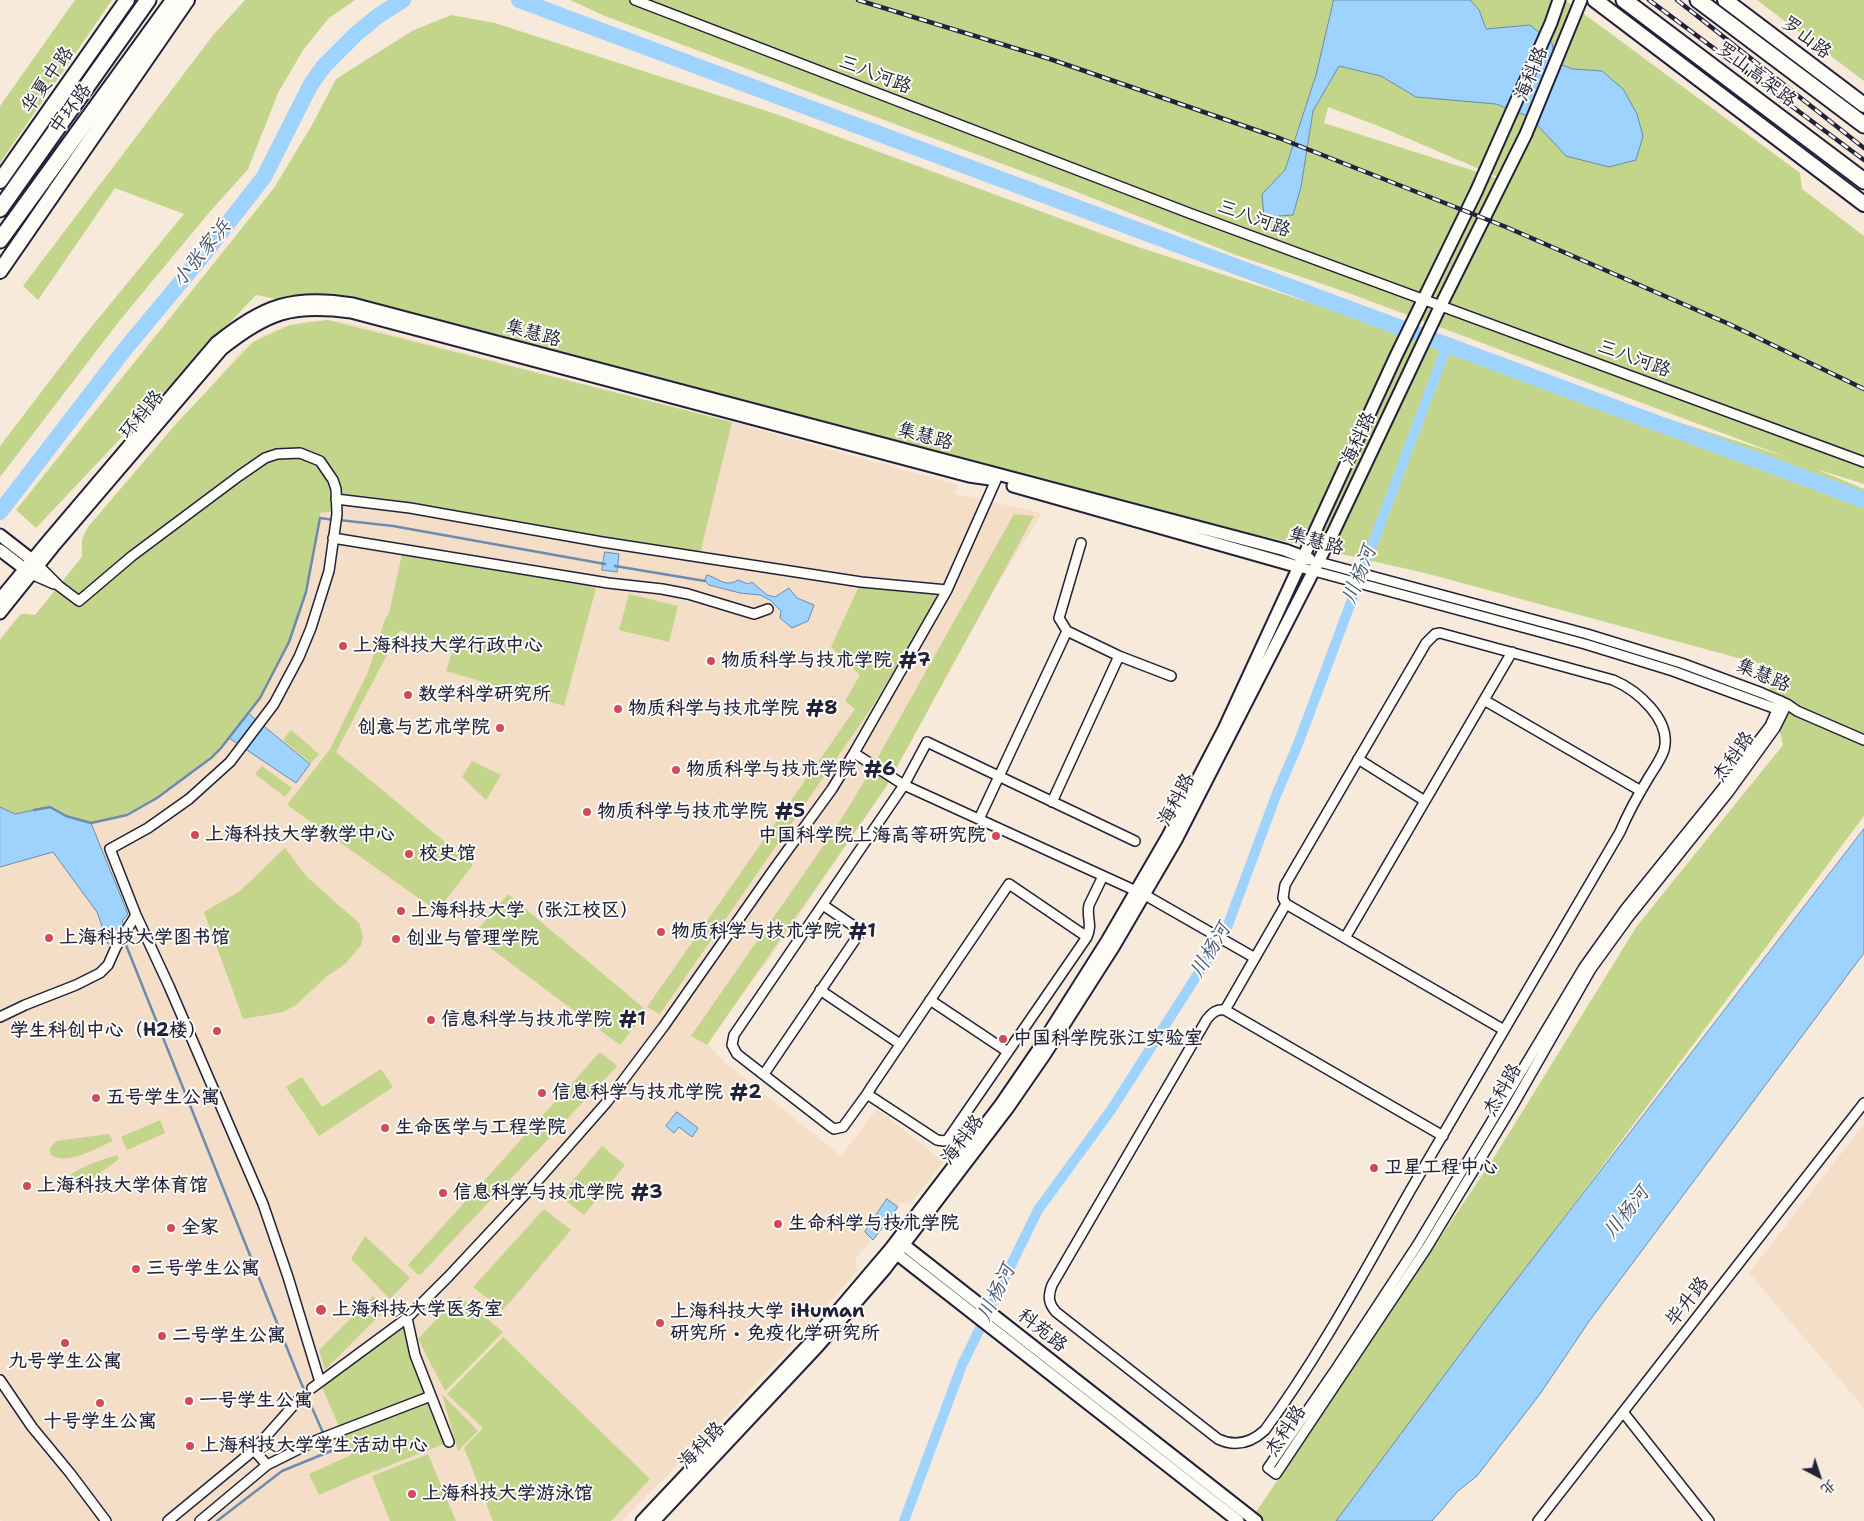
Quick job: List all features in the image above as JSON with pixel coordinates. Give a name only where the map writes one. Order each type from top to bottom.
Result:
[{"type":"highway","name":"中环路","points":[[0,209],[147,0]]},
{"type":"highway","name":"中环路","points":[[0,240],[174,0]]},
{"type":"highway","name":"罗山高架路","points":[[1624,0],[1864,182]]},
{"type":"highway","name":"罗山高架路","points":[[1698,0],[1864,125]]},
{"type":"main road","name":"华夏中路","points":[[0,181],[127,0]]},
{"type":"main road","points":[[0,271],[187,0]]},
{"type":"main road","points":[[1595,0],[1864,204]]},
{"type":"main road","name":"罗山路","points":[[1724,0],[1864,105]]},
{"type":"street","name":"三八河路","points":[[635,0],[1440,308],[1864,462]]},
{"type":"street","name":"海科路","points":[[1141,893],[1224,729],[1396,356],[1476,192],[1560,0]]},
{"type":"street","name":"海科路","points":[[654,1521],[818,1346],[962,1170],[1024,1086],[1082,998],[1204,786],[1286,623],[1317,566],[1440,308],[1526,134],[1581,0]]},
{"type":"street","name":"集慧路","points":[[352,308],[969,476],[996,480],[1034,493],[1317,566],[1347,569],[1375,581]]},
{"type":"street","name":"集慧路","points":[[352,308],[1275,548],[1301,562]]},
{"type":"street","name":"环科路","points":[[0,599],[32,567],[222,349],[247,330],[275,315],[301,309],[352,308]]},
{"type":"street","points":[[2,542],[32,567],[79,600],[132,556],[265,458],[277,454],[300,453],[320,461],[333,480],[336,489],[337,514],[329,571],[311,628],[299,657],[274,704],[230,762],[189,799],[148,828],[110,849],[136,916],[170,986],[263,1204],[288,1276],[320,1382]]},
{"type":"street","points":[[312,1388],[407,1318],[533,1186],[607,1102],[664,1026],[832,789],[948,590],[996,480]]},
{"type":"street","points":[[336,499],[410,508],[602,542],[842,579],[948,590]]},
{"type":"street","points":[[334,538],[608,583],[662,589],[688,594],[754,614],[768,609]]},
{"type":"street","points":[[1082,543],[1059,618],[1067,630],[1119,656],[1171,676]]},
{"type":"street","name":"集慧路","points":[[1317,566],[1345,578],[1375,581],[1587,634],[1681,663],[1864,740]]},
{"type":"street","name":"环科路","points":[[0,613],[32,567]]},
{"type":"street","points":[[979,819],[1067,630]]},
{"type":"street","points":[[1443,1136],[1225,1010],[1218,1010],[1206,1019],[1052,1285],[1049,1300],[1056,1312],[1218,1439],[1234,1444],[1243,1443],[1258,1436],[1265,1430],[1303,1376],[1443,1136],[1504,1030],[1620,832],[1664,748],[1660,723],[1648,703],[1631,689],[1613,680],[1446,633],[1435,634],[1426,643],[1285,885],[1283,898],[1286,904],[1504,1030]]},
{"type":"street","points":[[1345,938],[1512,652]]},
{"type":"street","points":[[1052,802],[1119,656]]},
{"type":"street","points":[[1484,700],[1641,791]]},
{"type":"street","name":"杰科路","points":[[1782,707],[1775,728],[1728,793],[1628,918],[1591,969],[1507,1115],[1426,1249],[1276,1474],[1268,1468],[1418,1244],[1584,967],[1626,908],[1722,789],[1782,707]]},
{"type":"street","points":[[1087,937],[1009,884],[847,1124],[843,1127],[834,1128],[738,1054],[732,1045],[732,1040],[904,785],[926,742],[1135,841]]},
{"type":"street","points":[[854,753],[904,785],[1141,893],[1255,958]]},
{"type":"street","points":[[1358,759],[1425,801]]},
{"type":"street","points":[[867,1094],[937,1140],[944,1141],[951,1136],[1087,937],[1090,926],[1089,905],[1103,876]]},
{"type":"street","points":[[1225,1010],[1286,904]]},
{"type":"street","points":[[764,1074],[861,931],[823,905]]},
{"type":"street","points":[[0,1017],[25,1005],[76,986],[100,973],[108,965],[116,947],[136,916]]},
{"type":"street","points":[[820,990],[900,1044]]},
{"type":"street","points":[[930,1000],[1008,1052]]},
{"type":"street","name":"毕升路","points":[[1538,1521],[1864,1103]]},
{"type":"street","name":"海科路","points":[[642,1521],[898,1247]]},
{"type":"street","name":"科苑路","points":[[898,1247],[1218,1498],[1256,1521]]},
{"type":"street","points":[[407,1318],[414,1355],[449,1442]]},
{"type":"street","points":[[0,1380],[32,1426],[106,1521]]},
{"type":"street","points":[[200,1521],[267,1465],[328,1435],[431,1396]]},
{"type":"street","points":[[168,1521],[254,1450],[300,1398]]},
{"type":"street","points":[[1623,1412],[1709,1521]]},
{"type":"street","points":[[254,1450],[267,1465]]},
{"type":"street","name":"科苑路","points":[[1218,1498],[1238,1521]]},
{"type":"shaded area","name":"上海科技大学（张江校区）","points":[[328,320],[346,322],[732,422],[958,485],[955,494],[1042,513],[1000,580],[886,787],[773,954],[721,1022],[708,1045],[727,1064],[841,1156],[877,1109],[944,1162],[910,1204],[901,1203],[897,1207],[855,1260],[858,1270],[801,1335],[732,1410],[622,1521],[3,1521],[0,1520],[0,638],[19,615],[26,613],[35,615],[82,557],[82,535],[242,350],[263,335],[285,326],[307,321]]},
{"type":"shaded area","points":[[1864,1124],[1864,1408],[1749,1273]]},
{"type":"green space","points":[[75,0],[112,0],[0,163],[0,106]]},
{"type":"green space","points":[[245,0],[355,0],[329,18],[303,50],[278,93],[248,169],[120,320],[0,477],[0,446],[84,336],[184,214],[115,188],[38,300],[23,286],[214,34]]},
{"type":"green space","points":[[570,0],[1565,0],[1800,173],[1802,189],[1864,236],[1864,484],[1816,469],[1864,489],[1864,816],[1337,1521],[1256,1521],[1252,1518],[1493,1159],[1637,926],[1783,745],[1764,665],[1425,573],[1050,488],[516,347],[256,295],[36,528],[16,510],[274,188],[312,125],[336,79],[412,31],[451,15],[495,23],[779,115],[1135,246],[1789,458],[1346,292],[1236,255],[1067,188],[605,16]],"holes":[[[1328,107],[1381,127],[1512,183],[1324,123]]]},
{"type":"green space","points":[[1757,0],[1864,0],[1864,81]]},
{"type":"green space","points":[[328,320],[732,422],[699,558],[336,499],[337,511],[320,513],[317,537],[303,597],[292,632],[277,666],[259,697],[238,726],[214,753],[186,777],[155,798],[109,820],[92,823],[82,822],[50,807],[15,814],[0,807],[0,640],[21,614],[35,615],[82,557],[82,540],[88,527],[175,425],[253,342],[290,325]]},
{"type":"green space","points":[[1014,514],[1034,516],[886,787],[707,1045],[691,1036],[835,829],[864,782]]},
{"type":"green space","points":[[403,550],[598,581],[564,706],[446,671],[452,652],[400,630],[336,752],[473,865],[437,911],[287,805],[330,749],[368,672],[385,619],[389,613]]},
{"type":"green space","points":[[861,582],[940,594],[872,707],[660,1014],[647,1007],[855,709],[845,701],[860,675],[831,647]]},
{"type":"green space","points":[[629,594],[678,606],[669,642],[619,630]]},
{"type":"green space","points":[[291,730],[319,754],[311,763],[283,740]]},
{"type":"green space","points":[[472,761],[501,775],[486,800],[462,777]]},
{"type":"green space","points":[[262,766],[292,788],[285,797],[255,774]]},
{"type":"green space","points":[[285,848],[307,877],[359,923],[363,936],[361,945],[345,964],[326,977],[296,1005],[283,1012],[243,1019],[204,912],[240,891]]},
{"type":"green space","points":[[508,894],[647,1011],[620,1045],[473,935]]},
{"type":"green space","points":[[600,1052],[617,1066],[420,1275],[417,1274],[408,1265]]},
{"type":"green space","points":[[381,1069],[393,1087],[319,1136],[286,1087],[302,1077],[322,1107]]},
{"type":"green space","points":[[160,1120],[165,1133],[127,1150],[121,1137]]},
{"type":"green space","points":[[109,1134],[113,1141],[90,1152],[64,1158],[50,1154],[50,1148],[56,1141]]},
{"type":"green space","points":[[602,1146],[625,1165],[584,1215],[560,1196]]},
{"type":"green space","points":[[117,1155],[119,1159],[77,1190],[69,1191],[63,1187],[65,1181],[70,1176],[85,1166]]},
{"type":"green space","points":[[544,1209],[571,1230],[503,1310],[473,1287]]},
{"type":"green space","points":[[365,1236],[410,1278],[390,1299],[351,1259]]},
{"type":"green space","points":[[373,1296],[386,1309],[325,1370],[319,1350]]},
{"type":"green space","points":[[459,1296],[503,1332],[445,1391],[418,1339]]},
{"type":"green space","points":[[407,1318],[449,1442],[319,1495],[309,1474],[351,1455],[320,1382]]},
{"type":"green space","points":[[503,1337],[650,1479],[611,1521],[493,1521],[464,1448],[483,1428],[447,1394]]},
{"type":"green space","points":[[442,1394],[478,1431],[458,1451]]},
{"type":"green space","name":"上海科技大学游泳馆","points":[[428,1454],[456,1521],[390,1521],[372,1476]]},
{"type":"water","points":[[1334,0],[1470,0],[1479,10],[1486,29],[1530,25],[1552,43],[1556,63],[1573,69],[1602,71],[1623,89],[1637,114],[1643,136],[1636,160],[1609,167],[1566,156],[1530,117],[1496,104],[1416,97],[1381,76],[1339,66],[1313,111],[1301,187],[1293,215],[1264,217],[1262,194],[1285,170],[1316,75]]},
{"type":"water","points":[[605,552],[619,554],[617,572],[602,570]]},
{"type":"water","points":[[707,575],[726,583],[738,580],[748,584],[752,582],[767,595],[775,597],[789,588],[797,598],[814,605],[808,621],[792,628],[780,618],[781,611],[770,600],[760,595],[740,593],[709,585],[705,581]]},
{"type":"water","points":[[248,713],[310,764],[296,783],[229,738]]},
{"type":"water","points":[[0,807],[15,814],[50,807],[66,816],[91,823],[128,914],[122,921],[125,927],[115,943],[108,944],[97,912],[53,852],[0,867]]},
{"type":"water","points":[[1864,829],[1864,953],[1590,1320],[1540,1394],[1477,1476],[1458,1491],[1432,1521],[1336,1521],[1487,1318]]},
{"type":"water","points":[[677,1112],[698,1128],[692,1137],[679,1127],[674,1133],[666,1126]]},
{"type":"water","points":[[887,1199],[898,1207],[873,1240],[865,1232]]},
{"type":"waterway","name":"小张家浜","points":[[0,512],[125,349],[200,259],[264,177],[311,84],[324,66],[356,34],[378,16],[403,0]]},
{"type":"waterway","points":[[519,0],[1864,500]]},
{"type":"waterway","name":"川杨河","points":[[904,1521],[962,1365],[1038,1210],[1111,1110],[1226,930],[1277,793],[1298,744],[1447,345]]},
{"type":"waterway","points":[[34,810],[50,807],[66,816],[91,823],[127,815],[157,798],[211,758],[260,698],[289,642],[306,592],[320,518],[334,520]]},
{"type":"waterway","points":[[339,520],[393,526],[605,564]]},
{"type":"waterway","points":[[615,566],[705,581]]},
{"type":"waterway","points":[[124,940],[299,1378],[331,1451],[282,1471],[217,1521]]},
{"type":"railway","points":[[858,0],[1050,59],[1279,138],[1506,227],[1729,324],[1864,389]]},
{"type":"railway","points":[[1649,0],[1864,160]]},
{"type":"railway","points":[[1677,0],[1864,148]]},
{"type":"place","name":"上海科技大学行政中心","points":[[343,646]]},
{"type":"place","name":"物质科学与技术学院 #7","points":[[711,661]]},
{"type":"place","name":"数学科学研究所","points":[[408,695]]},
{"type":"place","name":"物质科学与技术学院 #8","points":[[618,709]]},
{"type":"place","name":"创意与艺术学院","points":[[500,728]]},
{"type":"place","name":"物质科学与技术学院 #6","points":[[676,770]]},
{"type":"place","name":"物质科学与技术学院 #5","points":[[587,812]]},
{"type":"place","name":"上海科技大学教学中心","points":[[195,835]]},
{"type":"place","name":"中国科学院上海高等研究院","points":[[996,836]]},
{"type":"place","name":"校史馆","points":[[409,854]]},
{"type":"place","name":"上海科技大学（张江校区）","points":[[401,911]]},
{"type":"place","name":"物质科学与技术学院 #1","points":[[661,932]]},
{"type":"place","name":"上海科技大学图书馆","points":[[49,938]]},
{"type":"place","name":"创业与管理学院","points":[[396,939]]},
{"type":"place","name":"信息科学与技术学院 #1","points":[[431,1020]]},
{"type":"place","name":"学生科创中心（H2楼）","points":[[217,1031]]},
{"type":"place","name":"中国科学院张江实验室","points":[[1003,1039]]},
{"type":"place","name":"信息科学与技术学院 #2","points":[[542,1093]]},
{"type":"place","name":"五号学生公寓","points":[[96,1098]]},
{"type":"place","name":"生命医学与工程学院","points":[[385,1128]]},
{"type":"place","name":"卫星工程中心","points":[[1374,1168]]},
{"type":"place","name":"上海科技大学体育馆","points":[[27,1186]]},
{"type":"place","name":"信息科学与技术学院 #3","points":[[443,1193]]},
{"type":"place","name":"生命科学与技术学院","points":[[778,1224]]},
{"type":"place","name":"全家","points":[[171,1228]]},
{"type":"place","name":"三号学生公寓","points":[[136,1269]]},
{"type":"place","name":"上海科技大学医务室","points":[[321,1310]]},
{"type":"place","name":"上海科技大学 iHuman 研究所 · 免疫化学研究所","points":[[660,1323]]},
{"type":"place","name":"二号学生公寓","points":[[162,1336]]},
{"type":"place","name":"九号学生公寓","points":[[65,1343]]},
{"type":"place","name":"一号学生公寓","points":[[189,1401]]},
{"type":"place","name":"十号学生公寓","points":[[100,1403]]},
{"type":"place","name":"上海科技大学学生活动中心","points":[[190,1446]]},
{"type":"place","name":"上海科技大学游泳馆","points":[[412,1494]]}]
